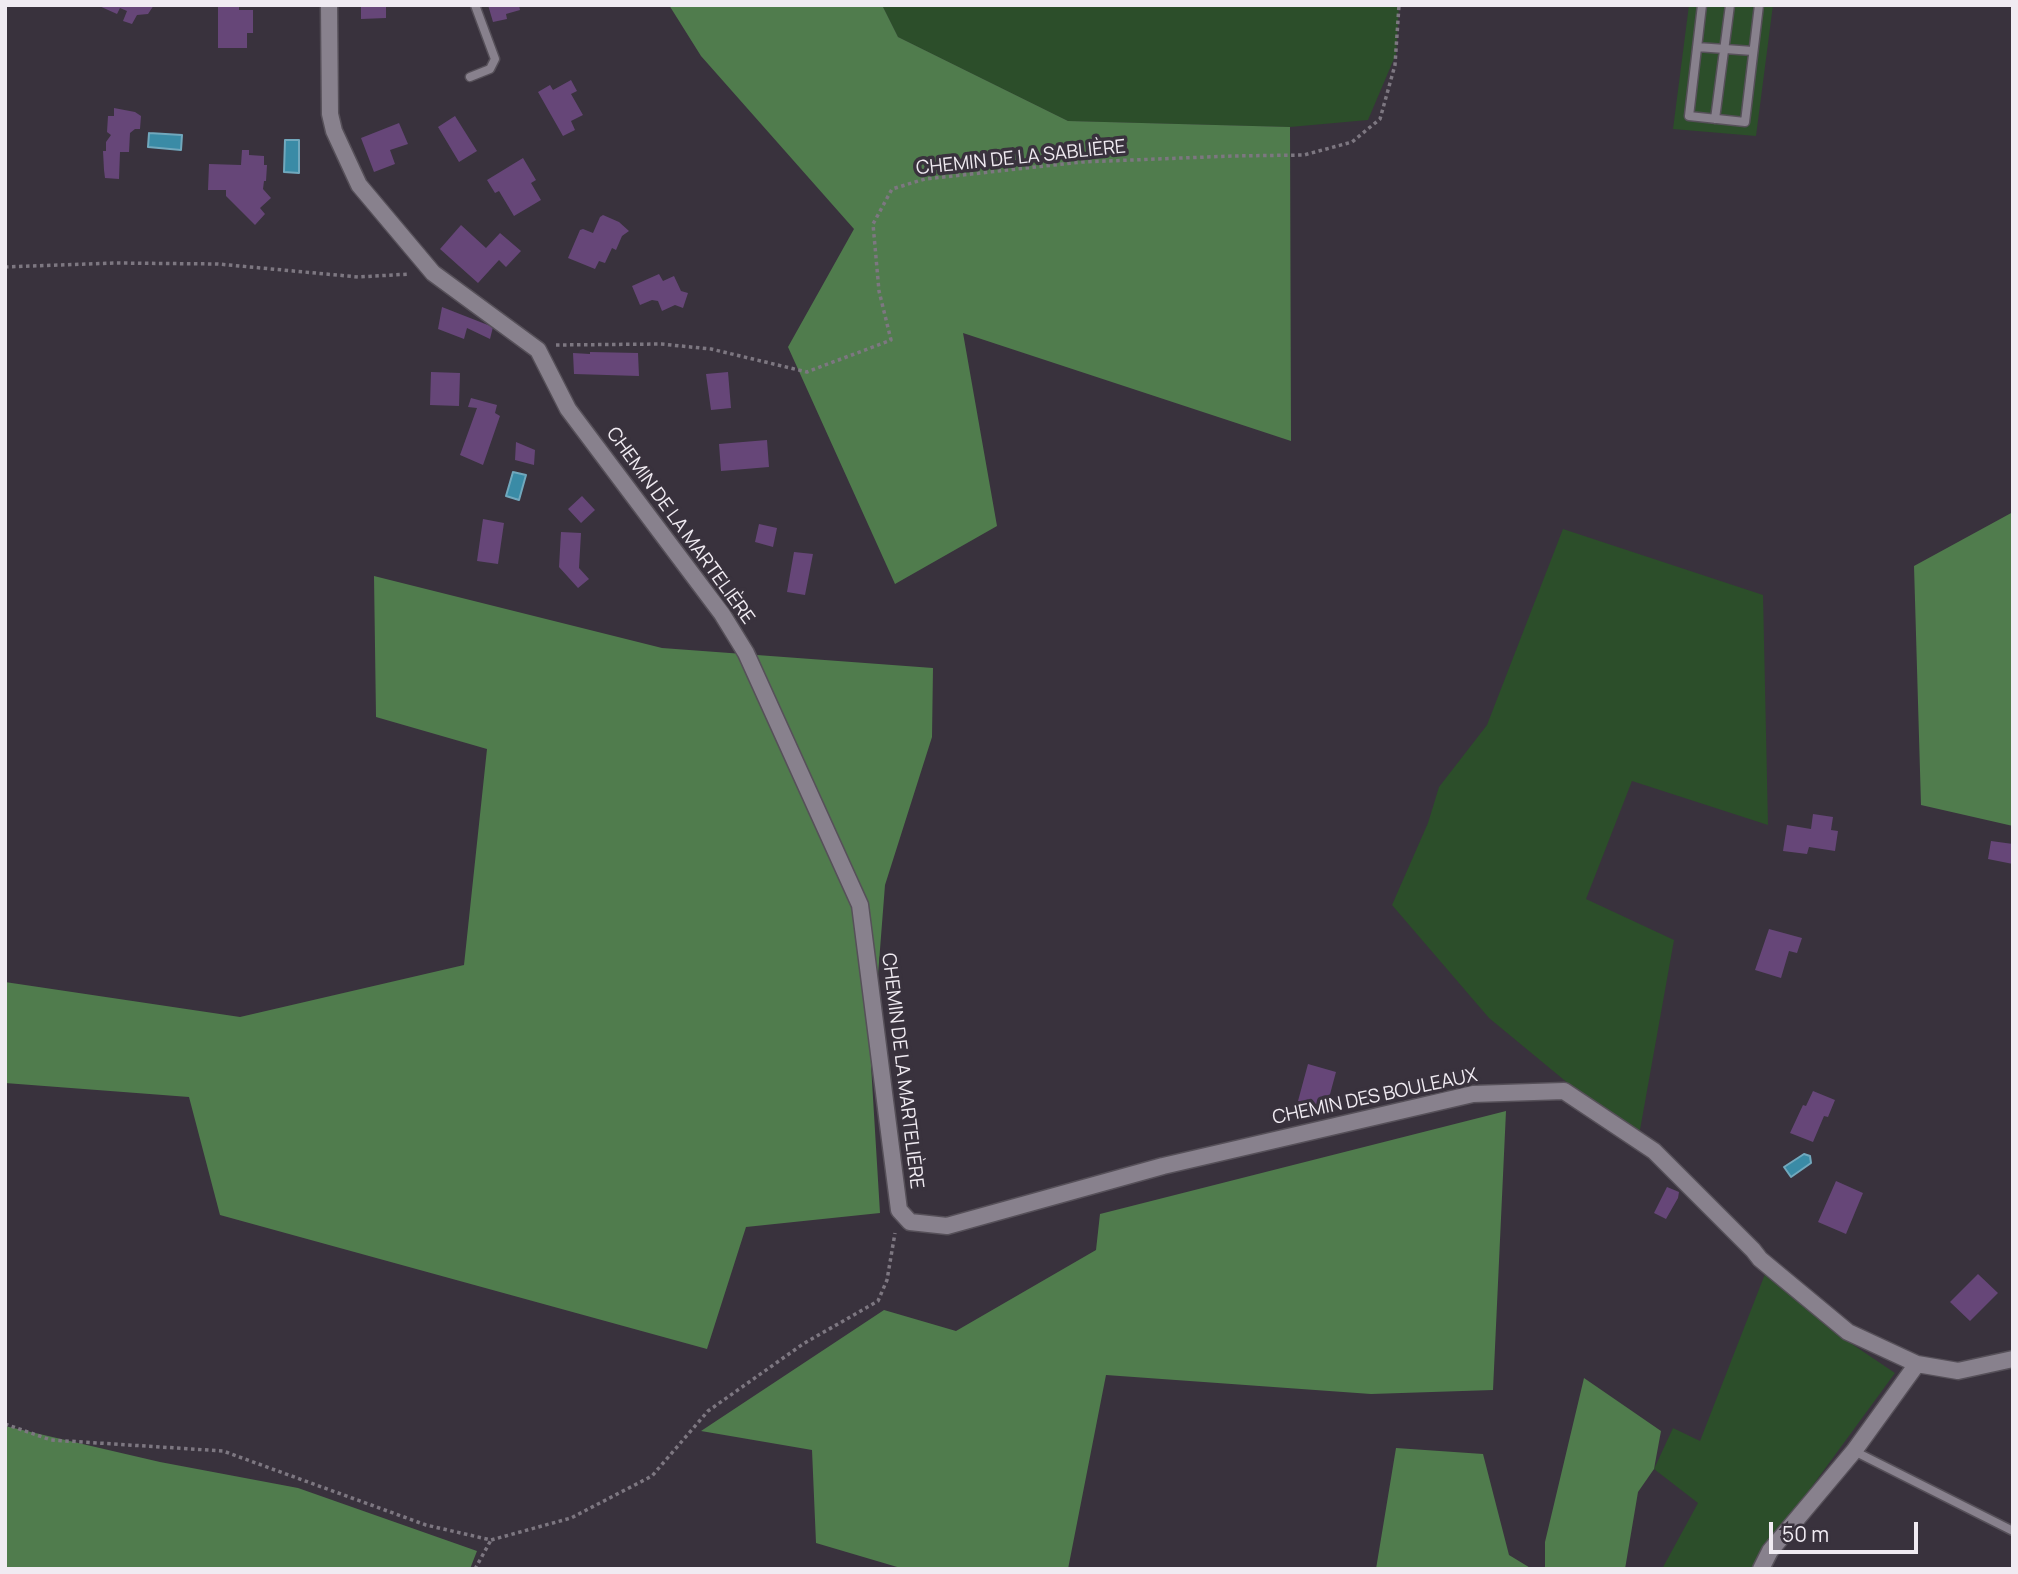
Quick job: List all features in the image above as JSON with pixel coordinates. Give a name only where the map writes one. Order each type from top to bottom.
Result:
[{"type":"street","name":"CHEMIN DE LA MARTELIÈRE","points":[[329,5],[330,114],[334,131],[359,186],[433,273],[538,350],[568,409],[722,614],[746,653],[860,905],[905,1216]]},
{"type":"street","name":"CHEMIN DES BOULEAUX","points":[[905,1216],[947,1226],[1163,1166],[1473,1094],[1564,1091],[1654,1151],[1759,1259],[1848,1332],[1917,1364],[1958,1371],[2013,1359]]},
{"type":"street","points":[[1761,1569],[1770,1551],[1854,1451],[1917,1364]]},
{"type":"lane","points":[[470,77],[490,69],[495,59],[475,5]]},
{"type":"lane","points":[[1702,5],[1689,116],[1745,122],[1759,5]]},
{"type":"lane","points":[[1715,119],[1730,5]]},
{"type":"lane","points":[[1697,47],[1753,51]]},
{"type":"lane","points":[[1854,1451],[2013,1531]]},
{"type":"path","name":"CHEMIN DE LA SABLIÈRE","points":[[538,350],[550,345],[662,344],[711,349],[807,372],[891,340],[878,291],[873,225],[892,189],[925,179],[1082,162],[1304,155],[1352,142],[1380,119],[1395,65],[1399,5]]},
{"type":"path","points":[[5,267],[129,263],[218,264],[358,277],[433,273]]},
{"type":"path","points":[[5,1424],[51,1440],[223,1451],[426,1525],[491,1540],[570,1518],[652,1476],[708,1411],[803,1344],[877,1301],[887,1280],[905,1216]]},
{"type":"path","points":[[475,1569],[491,1540]]},
{"type":"green space","points":[[669,5],[882,5],[898,37],[1068,121],[1290,127],[1291,441],[963,333],[997,526],[895,584],[788,347],[854,229],[701,56]]},
{"type":"green space","points":[[882,5],[1399,5],[1396,54],[1368,120],[1290,127],[1068,121],[898,37]]},
{"type":"green space","points":[[1689,5],[1773,5],[1756,136],[1673,129]]},
{"type":"green space","points":[[2013,512],[2013,826],[1921,805],[1914,566]]},
{"type":"green space","points":[[1563,529],[1763,595],[1768,825],[1632,781],[1586,899],[1674,940],[1638,1141],[1489,1018],[1392,905],[1428,823],[1439,787],[1487,725]]},
{"type":"green space","points":[[374,576],[662,648],[933,668],[932,737],[885,885],[871,1065],[880,1213],[746,1227],[707,1349],[220,1215],[189,1097],[5,1083],[5,982],[240,1017],[464,965],[487,749],[376,717]]},
{"type":"green space","points":[[1506,1111],[1493,1390],[1371,1394],[1106,1375],[1068,1569],[904,1569],[816,1543],[812,1450],[701,1431],[884,1310],[956,1331],[1096,1250],[1100,1214]]},
{"type":"green space","points":[[1765,1274],[1840,1336],[1895,1373],[1754,1569],[1662,1569],[1698,1503],[1654,1469],[1673,1428],[1700,1441]]},
{"type":"green space","points":[[1584,1378],[1661,1431],[1654,1469],[1638,1492],[1625,1569],[1545,1569],[1545,1542]]},
{"type":"green space","points":[[5,1426],[160,1462],[298,1488],[477,1551],[470,1569],[5,1569]]},
{"type":"green space","points":[[1396,1448],[1483,1454],[1509,1555],[1532,1569],[1376,1569]]},
{"type":"water","points":[[149,133],[182,135],[181,150],[148,147]]},
{"type":"water","points":[[285,140],[299,140],[299,173],[284,172]]},
{"type":"water","points":[[513,472],[526,475],[519,500],[506,496]]},
{"type":"water","points":[[1804,1154],[1810,1156],[1811,1163],[1791,1177],[1784,1167]]},
{"type":"building","points":[[97,5],[154,5],[148,14],[137,15],[132,24],[123,21],[127,11],[120,8],[117,14]]},
{"type":"building","points":[[218,5],[239,5],[239,10],[253,10],[253,33],[247,33],[247,48],[218,48]]},
{"type":"building","points":[[361,5],[386,5],[386,18],[361,19]]},
{"type":"building","points":[[488,5],[519,5],[520,10],[506,14],[507,19],[493,22]]},
{"type":"building","points":[[571,80],[577,91],[571,94],[583,115],[571,121],[575,130],[563,136],[538,92],[550,85],[553,90]]},
{"type":"building","points":[[114,108],[135,112],[141,116],[140,129],[130,133],[129,152],[120,152],[119,179],[105,178],[104,170],[103,151],[106,151],[106,142],[111,135],[107,132],[108,116],[114,116]]},
{"type":"building","points":[[455,116],[477,151],[459,162],[438,127]]},
{"type":"building","points":[[399,123],[408,144],[390,150],[395,164],[374,172],[361,138]]},
{"type":"building","points":[[242,150],[249,150],[249,155],[264,156],[264,165],[267,165],[263,189],[271,198],[260,208],[265,214],[255,225],[226,196],[226,190],[208,190],[209,164],[241,165]]},
{"type":"building","points":[[523,158],[536,180],[531,183],[541,200],[514,216],[499,191],[495,193],[487,180]]},
{"type":"building","points":[[603,215],[619,222],[629,231],[622,236],[616,250],[612,248],[605,263],[599,261],[595,269],[568,258],[580,230],[593,233]]},
{"type":"building","points":[[461,225],[486,248],[500,233],[521,251],[506,267],[499,260],[478,283],[440,249]]},
{"type":"building","points":[[659,274],[663,281],[674,276],[681,291],[688,293],[683,308],[675,305],[662,311],[658,301],[652,300],[640,305],[632,286]]},
{"type":"building","points":[[442,307],[493,327],[490,339],[467,328],[464,339],[438,329]]},
{"type":"building","points":[[573,353],[638,353],[639,376],[574,374]]},
{"type":"building","points":[[431,372],[460,373],[459,406],[430,405]]},
{"type":"building","points":[[728,372],[731,408],[711,410],[706,374]]},
{"type":"building","points":[[471,398],[497,405],[495,413],[500,416],[483,465],[460,455],[477,408],[468,407]]},
{"type":"building","points":[[767,440],[769,467],[721,471],[719,444]]},
{"type":"building","points":[[516,442],[535,450],[534,465],[515,460]]},
{"type":"building","points":[[582,496],[595,510],[581,523],[568,509]]},
{"type":"building","points":[[483,519],[504,523],[498,564],[477,561]]},
{"type":"building","points":[[759,524],[777,528],[773,547],[755,542]]},
{"type":"building","points":[[561,532],[581,533],[579,568],[589,579],[578,588],[559,567]]},
{"type":"building","points":[[794,552],[813,554],[805,595],[787,592]]},
{"type":"building","points":[[1813,814],[1833,817],[1831,830],[1838,831],[1835,851],[1809,847],[1807,854],[1783,851],[1787,825],[1811,829]]},
{"type":"building","points":[[1991,841],[2013,844],[2013,864],[1988,859]]},
{"type":"building","points":[[1769,929],[1802,938],[1797,953],[1789,951],[1781,978],[1755,970]]},
{"type":"building","points":[[1308,1064],[1336,1072],[1326,1109],[1298,1101]]},
{"type":"building","points":[[1813,1091],[1835,1100],[1828,1117],[1824,1116],[1813,1142],[1790,1133]]},
{"type":"building","points":[[1836,1181],[1863,1193],[1846,1234],[1818,1222]]},
{"type":"building","points":[[1667,1187],[1679,1192],[1666,1219],[1654,1213]]},
{"type":"building","points":[[1978,1274],[1998,1293],[1970,1321],[1950,1302]]}]
